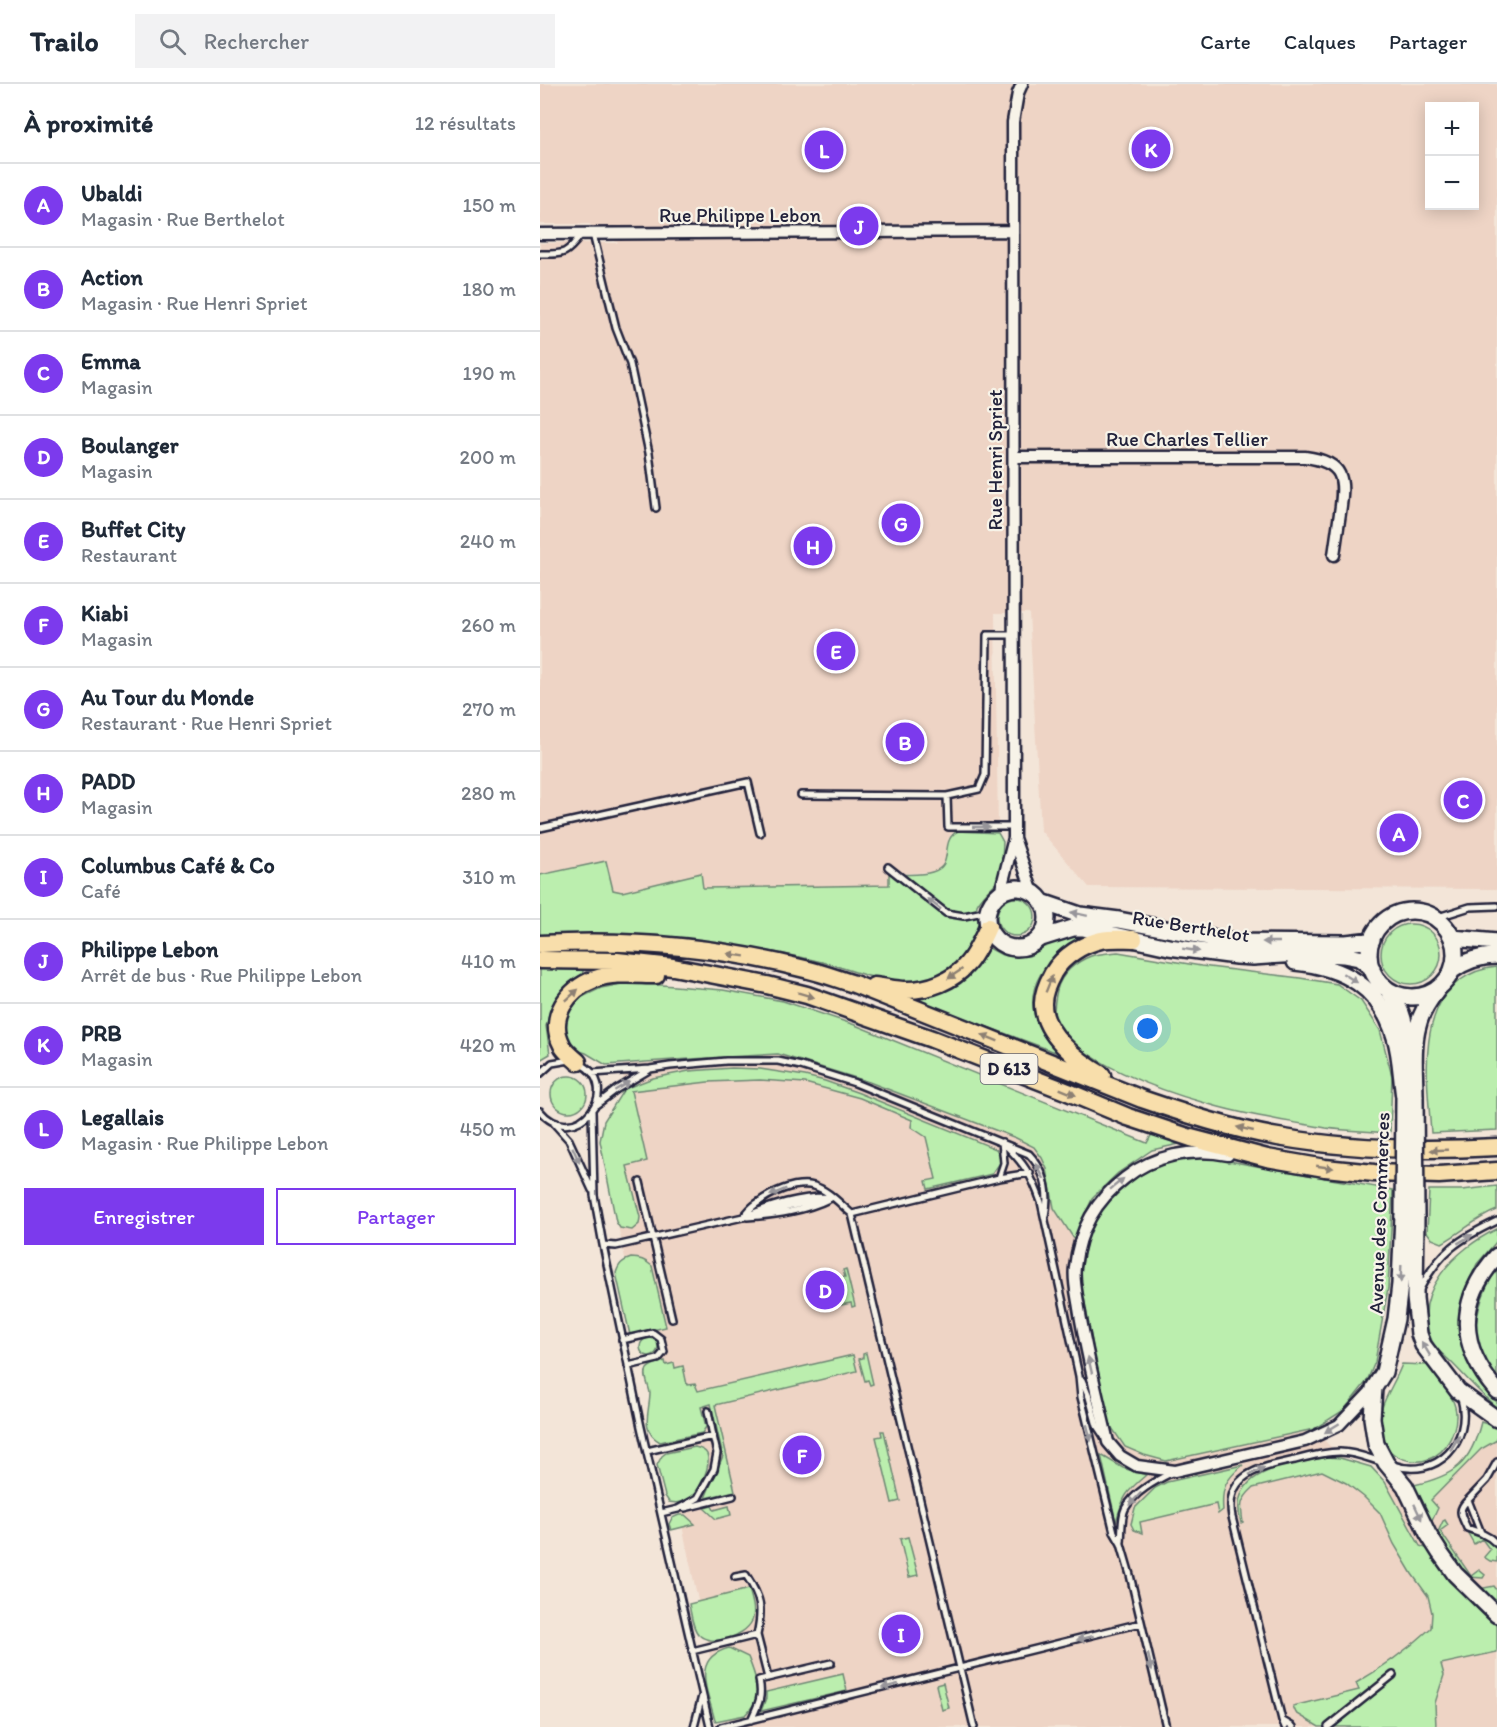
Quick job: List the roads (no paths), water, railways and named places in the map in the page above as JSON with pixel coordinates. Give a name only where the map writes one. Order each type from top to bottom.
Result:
[{"type":"main road","points":[[854,984],[905,990],[925,989],[940,983],[966,966],[973,956],[988,919]]},
{"type":"main road","points":[[1134,939],[1092,942],[1063,959],[1047,985],[1043,1004],[1046,1019],[1060,1042],[1095,1071],[1142,1099]]},
{"type":"main road","name":"D 613","points":[[540,944],[591,942],[677,947],[766,960],[808,969],[854,984],[1142,1099],[1184,1114],[1277,1137],[1374,1149],[1434,1150],[1497,1147]]},
{"type":"main road","name":"D 613","points":[[540,960],[617,961],[673,967],[807,995],[932,1039],[1128,1117],[1191,1138],[1267,1158],[1325,1168],[1374,1173],[1439,1175],[1497,1171]]},
{"type":"main road","points":[[578,1062],[562,1047],[556,1027],[558,1013],[570,995],[594,979],[616,974],[684,975],[749,982]]},
{"type":"street","name":"Rue Henri Spriet","points":[[1014,832],[1013,122],[1018,93],[1022,84]]},
{"type":"street","name":"Rue Philippe Lebon","points":[[540,234],[1013,231]]},
{"type":"street","name":"Rue Charles Tellier","points":[[1014,457],[1320,459],[1333,466],[1341,477],[1343,489],[1334,555]]},
{"type":"street","points":[[1000,893],[1014,832]]},
{"type":"street","points":[[1014,832],[1038,897],[1046,909],[1046,925],[1038,939],[1025,946],[1010,947],[997,940],[988,919],[990,904],[1000,893],[1017,888],[1025,889],[1038,897]]},
{"type":"street","name":"Rue Berthelot","points":[[1038,897],[1080,915],[1119,920],[1234,942],[1346,943],[1372,940]]},
{"type":"street","points":[[1453,970],[1455,948],[1452,938],[1445,926],[1422,912],[1408,911],[1394,915],[1384,922],[1372,940],[1369,954],[1378,980],[1387,989],[1412,997],[1438,989],[1453,970],[1471,959],[1497,956]]},
{"type":"street","name":"Rue Berthelot","points":[[1038,939],[1073,928],[1204,952],[1253,957],[1312,953],[1342,955],[1359,958],[1372,968]]},
{"type":"street","points":[[1452,938],[1497,942]]},
{"type":"street","points":[[1253,957],[1313,964],[1337,970],[1370,992],[1384,1011],[1396,1039],[1410,1097]]},
{"type":"street","name":"Avenue des Commerces","points":[[1387,989],[1405,1022],[1410,1097],[1409,1216],[1419,1334],[1423,1345],[1458,1391],[1497,1419]]},
{"type":"street","name":"Avenue des Commerces","points":[[1410,1097],[1418,1026],[1430,999],[1438,989]]},
{"type":"street","points":[[1267,1158],[1247,1158],[1216,1153],[1164,1156],[1136,1168],[1110,1189],[1097,1206],[1084,1230],[1075,1268],[1082,1330],[1108,1442],[1120,1456],[1137,1466],[1175,1471],[1305,1441],[1339,1425],[1374,1388]]},
{"type":"street","name":"Avenue des Commerces","points":[[1409,1216],[1396,1319],[1384,1372],[1374,1388],[1372,1418],[1374,1433],[1380,1454],[1405,1486],[1428,1534],[1440,1553],[1455,1574],[1497,1615]]},
{"type":"street","points":[[1496,1257],[1480,1281],[1470,1302],[1467,1333],[1476,1363],[1497,1391]]},
{"type":"lane","points":[[540,254],[560,254],[570,250],[587,234],[616,328],[630,364],[649,453],[656,508]]},
{"type":"lane","points":[[801,795],[947,796],[979,789],[985,775],[987,635],[1013,635]]},
{"type":"lane","points":[[540,828],[748,782],[760,833]]},
{"type":"lane","points":[[947,796],[948,827],[1014,832]]},
{"type":"lane","points":[[888,867],[946,913],[988,919]]},
{"type":"lane","points":[[1435,918],[1470,907],[1497,906]]},
{"type":"lane","points":[[540,1074],[547,1067],[559,1061],[572,1060],[592,1073],[598,1086],[594,1108],[594,1195],[646,1451],[710,1727]]},
{"type":"lane","points":[[592,1073],[735,1060],[778,1061],[855,1083],[1029,1154],[1038,1163],[1045,1178],[1048,1203],[1045,1218]]},
{"type":"lane","points":[[550,1120],[570,1124],[583,1120],[617,1089],[650,1069]]},
{"type":"lane","points":[[541,1113],[570,1140],[594,1195]]},
{"type":"lane","points":[[1002,1142],[1018,1157],[1030,1173],[1045,1218],[1080,1376],[1081,1397],[1111,1521],[1121,1544],[1166,1727]]},
{"type":"lane","points":[[999,1178],[1004,1163],[1002,1142]]},
{"type":"lane","points":[[852,1214],[999,1178],[1030,1173]]},
{"type":"lane","points":[[640,1182],[672,1319]]},
{"type":"lane","points":[[742,1217],[755,1204],[772,1194],[806,1185],[815,1186],[852,1214],[974,1727]]},
{"type":"lane","points":[[603,1245],[616,1246],[832,1197]]},
{"type":"lane","points":[[1415,1298],[1427,1274],[1448,1250],[1497,1221]]},
{"type":"lane","points":[[622,1340],[653,1333],[661,1339],[664,1352],[658,1359],[628,1365]]},
{"type":"lane","points":[[1080,1376],[1089,1396],[1097,1426],[1108,1442]]},
{"type":"lane","points":[[1285,1727],[1232,1517],[1232,1498],[1240,1481],[1267,1466],[1326,1453],[1343,1452],[1399,1467],[1418,1468],[1437,1462],[1453,1448],[1462,1431],[1464,1411],[1458,1391]]},
{"type":"lane","points":[[678,1509],[698,1498],[714,1468],[717,1453],[708,1411]]},
{"type":"lane","points":[[646,1451],[713,1436]]},
{"type":"lane","points":[[1497,1462],[1487,1480],[1462,1506],[1460,1513],[1467,1528],[1481,1533],[1497,1544]]},
{"type":"lane","points":[[1121,1544],[1125,1510],[1135,1497],[1150,1484],[1175,1471]]},
{"type":"lane","points":[[661,1513],[733,1496]]},
{"type":"lane","points":[[1468,1500],[1481,1533]]},
{"type":"lane","points":[[735,1577],[746,1575],[756,1590],[762,1613],[757,1635],[768,1678]]},
{"type":"lane","points":[[721,1727],[1141,1623]]},
{"type":"lane","points":[[692,1651],[757,1635]]},
{"type":"lane","points":[[751,1720],[762,1691],[759,1680],[831,1663]]},
{"type":"lane","points":[[1328,1727],[1393,1675]]},
{"type":"lane","points":[[694,1727],[702,1694]]},
{"type":"lane","points":[[1282,1720],[1293,1727]]},
{"type":"place","name":"PRB","points":[[1151,149]]},
{"type":"place","name":"Legallais","points":[[824,150]]},
{"type":"place","name":"Philippe Lebon","points":[[859,226]]},
{"type":"place","name":"Au Tour du Monde","points":[[901,523]]},
{"type":"place","name":"PADD","points":[[813,546]]},
{"type":"place","name":"Buffet City","points":[[836,651]]},
{"type":"place","name":"Action","points":[[905,742]]},
{"type":"place","name":"Emma","points":[[1463,800]]},
{"type":"place","name":"Ubaldi","points":[[1399,833]]},
{"type":"place","name":"Boulanger","points":[[825,1290]]},
{"type":"place","name":"Kiabi","points":[[802,1455]]},
{"type":"place","name":"Columbus Café & Co","points":[[901,1634]]}]
